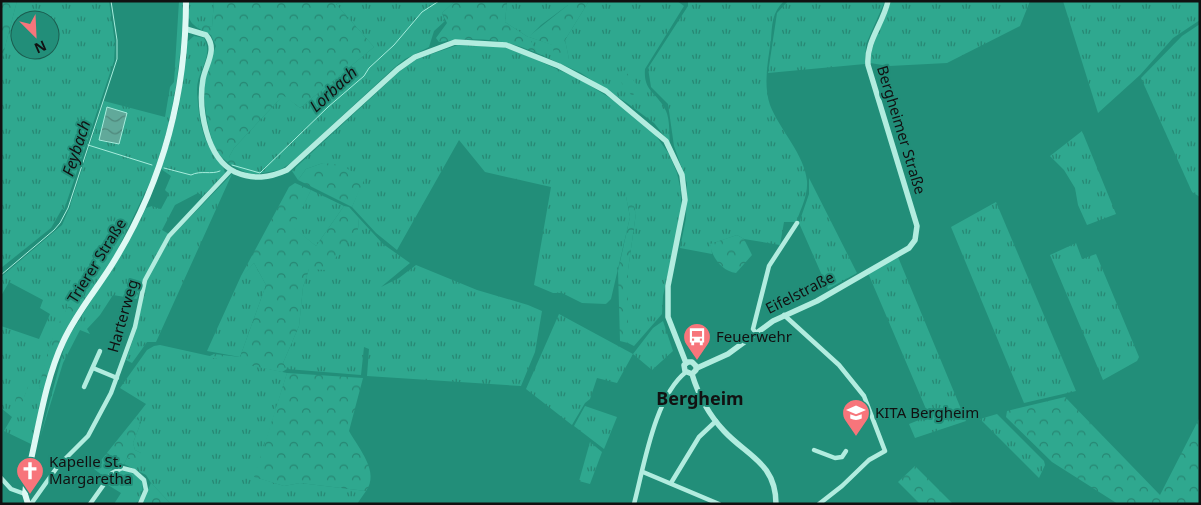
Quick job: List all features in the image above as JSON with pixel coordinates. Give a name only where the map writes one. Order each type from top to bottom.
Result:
[{"type":"main road","name":"Trierer Straße","points":[[29,504],[25,494],[26,477],[62,343],[79,313],[116,260],[156,177],[176,109],[186,29],[186,1]]},
{"type":"street","name":"Bergheimer Straße","points":[[888,1],[885,13],[870,42],[867,54],[868,65],[917,226],[915,240]]},
{"type":"street","points":[[186,29],[206,35],[211,43],[211,53],[203,82],[206,128],[214,153],[230,170],[259,178],[276,175],[287,170],[398,69],[415,57],[455,42],[506,45],[559,66],[606,91],[666,141],[682,175],[685,200],[668,286],[668,316],[686,363],[684,367],[716,421],[728,436],[749,452],[769,473],[773,483],[776,504]]},
{"type":"street","name":"Harterweg","points":[[29,504],[58,466],[88,436],[117,378],[137,323],[145,280],[169,236],[230,170]]},
{"type":"street","points":[[756,333],[753,329],[769,266],[797,222]]},
{"type":"street","name":"Eifelstraße","points":[[696,368],[728,354],[784,315],[817,301],[854,280],[909,248],[915,240]]},
{"type":"street","points":[[784,315],[839,365],[864,396],[885,451],[869,460],[842,486],[819,504]]},
{"type":"street","name":"Harterweg","points":[[84,386],[100,351]]},
{"type":"street","points":[[634,504],[665,398],[676,381],[690,375],[696,368],[692,362],[686,363]]},
{"type":"street","name":"Harterweg","points":[[93,368],[117,378]]},
{"type":"street","points":[[671,483],[699,437],[716,421]]},
{"type":"street","points":[[814,450],[835,458],[842,457],[846,451]]},
{"type":"street","points":[[90,504],[112,473],[122,468],[134,471],[143,477],[146,483],[140,504]]},
{"type":"street","points":[[643,472],[719,504]]},
{"type":"street","points":[[1,478],[11,489],[25,494]]},
{"type":"green space","points":[[1,1],[17,1],[15,10],[10,10],[10,28],[1,62]]},
{"type":"green space","points":[[17,1],[109,1],[115,43],[114,61],[64,210],[62,209],[51,228],[1,268],[1,62],[10,28],[10,60],[60,60],[60,10],[15,10]]},
{"type":"green space","points":[[179,1],[183,1],[183,30],[176,86],[169,123],[154,174],[113,259],[87,298],[72,302],[51,342],[39,388],[44,390],[31,444],[4,431],[12,417],[1,408],[1,326],[39,339],[50,314],[40,308],[43,300],[9,282],[1,296],[1,277],[62,225],[104,101],[165,117],[170,87],[174,82]]},
{"type":"green space","points":[[187,1],[214,1],[212,27],[199,24],[198,28],[192,23],[189,17]]},
{"type":"green space","points":[[214,1],[347,1],[336,4],[374,47],[300,108],[284,96],[277,102],[234,148],[229,157],[251,167],[251,175],[222,158],[215,147],[209,127],[204,93],[208,68],[216,46],[211,35],[198,28],[199,23],[212,27]]},
{"type":"green space","points":[[347,1],[455,1],[442,13],[445,21],[434,31],[429,47],[405,59],[395,67],[292,162],[280,170],[251,175],[229,157],[234,148],[277,102],[284,95],[300,108],[374,47],[336,4]]},
{"type":"green space","points":[[455,1],[507,1],[505,22],[528,37],[568,5],[568,1],[589,1],[565,40],[569,59],[555,56],[552,45],[529,37],[537,53],[512,44],[489,40],[439,42],[436,38],[447,23],[442,13]]},
{"type":"green space","points":[[507,1],[568,1],[568,5],[541,25],[529,37],[553,45],[569,59],[565,40],[589,1],[677,1],[684,6],[645,69],[646,83],[663,105],[667,115],[670,143],[654,123],[627,103],[581,73],[537,53],[528,37],[505,22]]},
{"type":"green space","points":[[688,1],[784,1],[777,10],[772,24],[767,89],[774,114],[802,162],[807,186],[804,202],[796,222],[784,222],[780,245],[744,239],[737,235],[711,244],[712,254],[680,248],[686,218],[687,183],[674,146],[668,104],[651,87],[648,68],[688,6]]},
{"type":"green space","points":[[788,1],[885,1],[866,44],[865,64],[768,73],[777,13]]},
{"type":"green space","points":[[891,1],[1030,1],[1020,26],[947,63],[889,66],[870,63],[873,46]]},
{"type":"green space","points":[[1063,1],[1200,1],[1200,20],[1173,38],[1140,75],[1098,113]]},
{"type":"green space","points":[[1200,24],[1200,197],[1192,192],[1141,78],[1182,36]]},
{"type":"green space","points":[[194,36],[204,38],[207,45],[206,58],[197,90],[202,127],[209,147],[223,166],[225,173],[203,196],[198,193],[175,205],[162,230],[169,234],[143,280],[137,299],[113,295],[100,315],[87,329],[90,334],[80,330],[63,363],[40,438],[66,341],[134,232],[146,208],[152,206],[161,209],[169,194],[165,190],[171,176],[161,169],[179,108],[187,42]]},
{"type":"green space","points":[[458,45],[503,47],[579,79],[615,101],[651,129],[669,154],[677,173],[681,191],[681,216],[663,296],[662,314],[634,346],[628,343],[628,270],[636,213],[625,191],[630,217],[611,299],[606,304],[582,303],[562,293],[553,293],[534,285],[551,187],[485,172],[459,140],[397,250],[376,233],[352,207],[363,180],[323,163],[306,169],[298,180],[292,171],[399,72],[417,59]]},
{"type":"green space","points":[[624,70],[640,88],[632,96],[616,76]]},
{"type":"green space","points":[[1082,131],[1116,214],[1087,225],[1078,205],[1075,188],[1064,170],[1050,156]]},
{"type":"green space","points":[[323,163],[342,165],[364,180],[352,207],[298,180],[306,169]]},
{"type":"green space","points":[[232,174],[156,342],[147,342],[132,363],[126,360],[137,328],[146,281],[171,237]]},
{"type":"green space","points":[[809,178],[857,273],[828,289],[799,223],[809,194]]},
{"type":"green space","points":[[295,183],[311,190],[293,227],[316,246],[344,206],[349,207],[359,218],[358,229],[326,270],[309,269],[303,287],[299,326],[283,363],[287,369],[282,372],[208,357],[214,354],[240,357],[266,285],[254,263],[241,276],[289,187]]},
{"type":"green space","points":[[311,190],[344,206],[316,246],[292,227]]},
{"type":"green space","points":[[625,191],[630,191],[636,213],[628,270],[628,343],[620,341],[618,271],[630,217]]},
{"type":"green space","points":[[996,202],[1076,391],[1024,403],[951,227]]},
{"type":"green space","points":[[359,218],[383,244],[410,263],[381,287],[399,278],[416,265],[477,290],[542,311],[535,352],[521,386],[367,376],[369,349],[364,347],[361,375],[287,369],[283,363],[299,326],[303,287],[309,269],[358,229]]},
{"type":"green space","points":[[737,235],[744,239],[752,255],[736,273],[722,267],[715,259],[710,244]]},
{"type":"green space","points":[[1076,243],[1082,259],[1096,254],[1139,357],[1137,361],[1103,380],[1050,255]]},
{"type":"green space","points":[[898,257],[966,421],[915,438],[909,424],[929,416],[868,273]]},
{"type":"green space","points":[[254,263],[266,285],[240,357],[207,351],[241,276]]},
{"type":"green space","points":[[79,294],[87,298],[72,319],[60,342],[44,390],[39,388],[53,338],[64,314]]},
{"type":"green space","points":[[559,314],[633,354],[617,383],[597,378],[590,399],[585,403],[572,425],[526,389]]},
{"type":"green space","points":[[663,321],[673,351],[652,370],[633,354],[653,328]]},
{"type":"green space","points":[[160,345],[287,373],[255,477],[284,486],[300,483],[366,491],[357,504],[171,504],[146,475],[124,464],[127,458],[141,453],[135,450],[133,443],[141,422],[135,418],[146,404],[120,388],[147,350]]},
{"type":"green space","points":[[287,373],[363,378],[349,431],[367,461],[369,468],[370,484],[366,491],[300,483],[284,486],[254,477]]},
{"type":"green space","points":[[19,382],[29,384],[20,409],[14,407]]},
{"type":"green space","points":[[1065,397],[1160,495],[1200,417],[1200,504],[1118,504],[1052,462],[1006,417],[1007,411]]},
{"type":"green space","points":[[585,406],[617,417],[604,449],[574,426]]},
{"type":"green space","points":[[997,414],[1044,461],[1045,465],[1039,478],[980,419]]},
{"type":"green space","points":[[135,418],[141,422],[133,443],[135,450],[141,453],[138,458],[127,458],[124,464],[113,467],[106,478],[94,469]]},
{"type":"green space","points":[[590,442],[602,452],[590,484],[579,481]]},
{"type":"green space","points":[[915,466],[953,504],[920,504],[898,482]]},
{"type":"green space","points":[[124,469],[142,478],[143,489],[138,502],[135,504],[114,504],[121,493],[108,485],[116,471]]},
{"type":"green space","points":[[151,483],[171,504],[141,504]]},
{"type":"water","points":[[107,107],[127,113],[119,144],[99,140]]},
{"type":"waterway","name":"Feybach","points":[[1,275],[54,230],[68,208],[117,59],[117,40],[111,1]]},
{"type":"waterway","name":"Lorbach","points":[[232,165],[260,173],[328,107],[364,76],[369,68],[394,45],[422,12],[439,1]]},
{"type":"waterway","name":"Lorbach","points":[[88,145],[152,165]]},
{"type":"waterway","name":"Lorbach","points":[[164,168],[191,175],[220,171]]},
{"type":"place","name":"Feuerwehr","points":[[697,361]]},
{"type":"place","name":"KITA Bergheim","points":[[856,437]]},
{"type":"place","name":"Kapelle St. Margaretha","points":[[30,495]]},
{"type":"district","name":"Bergheim","points":[[700,399]]}]
